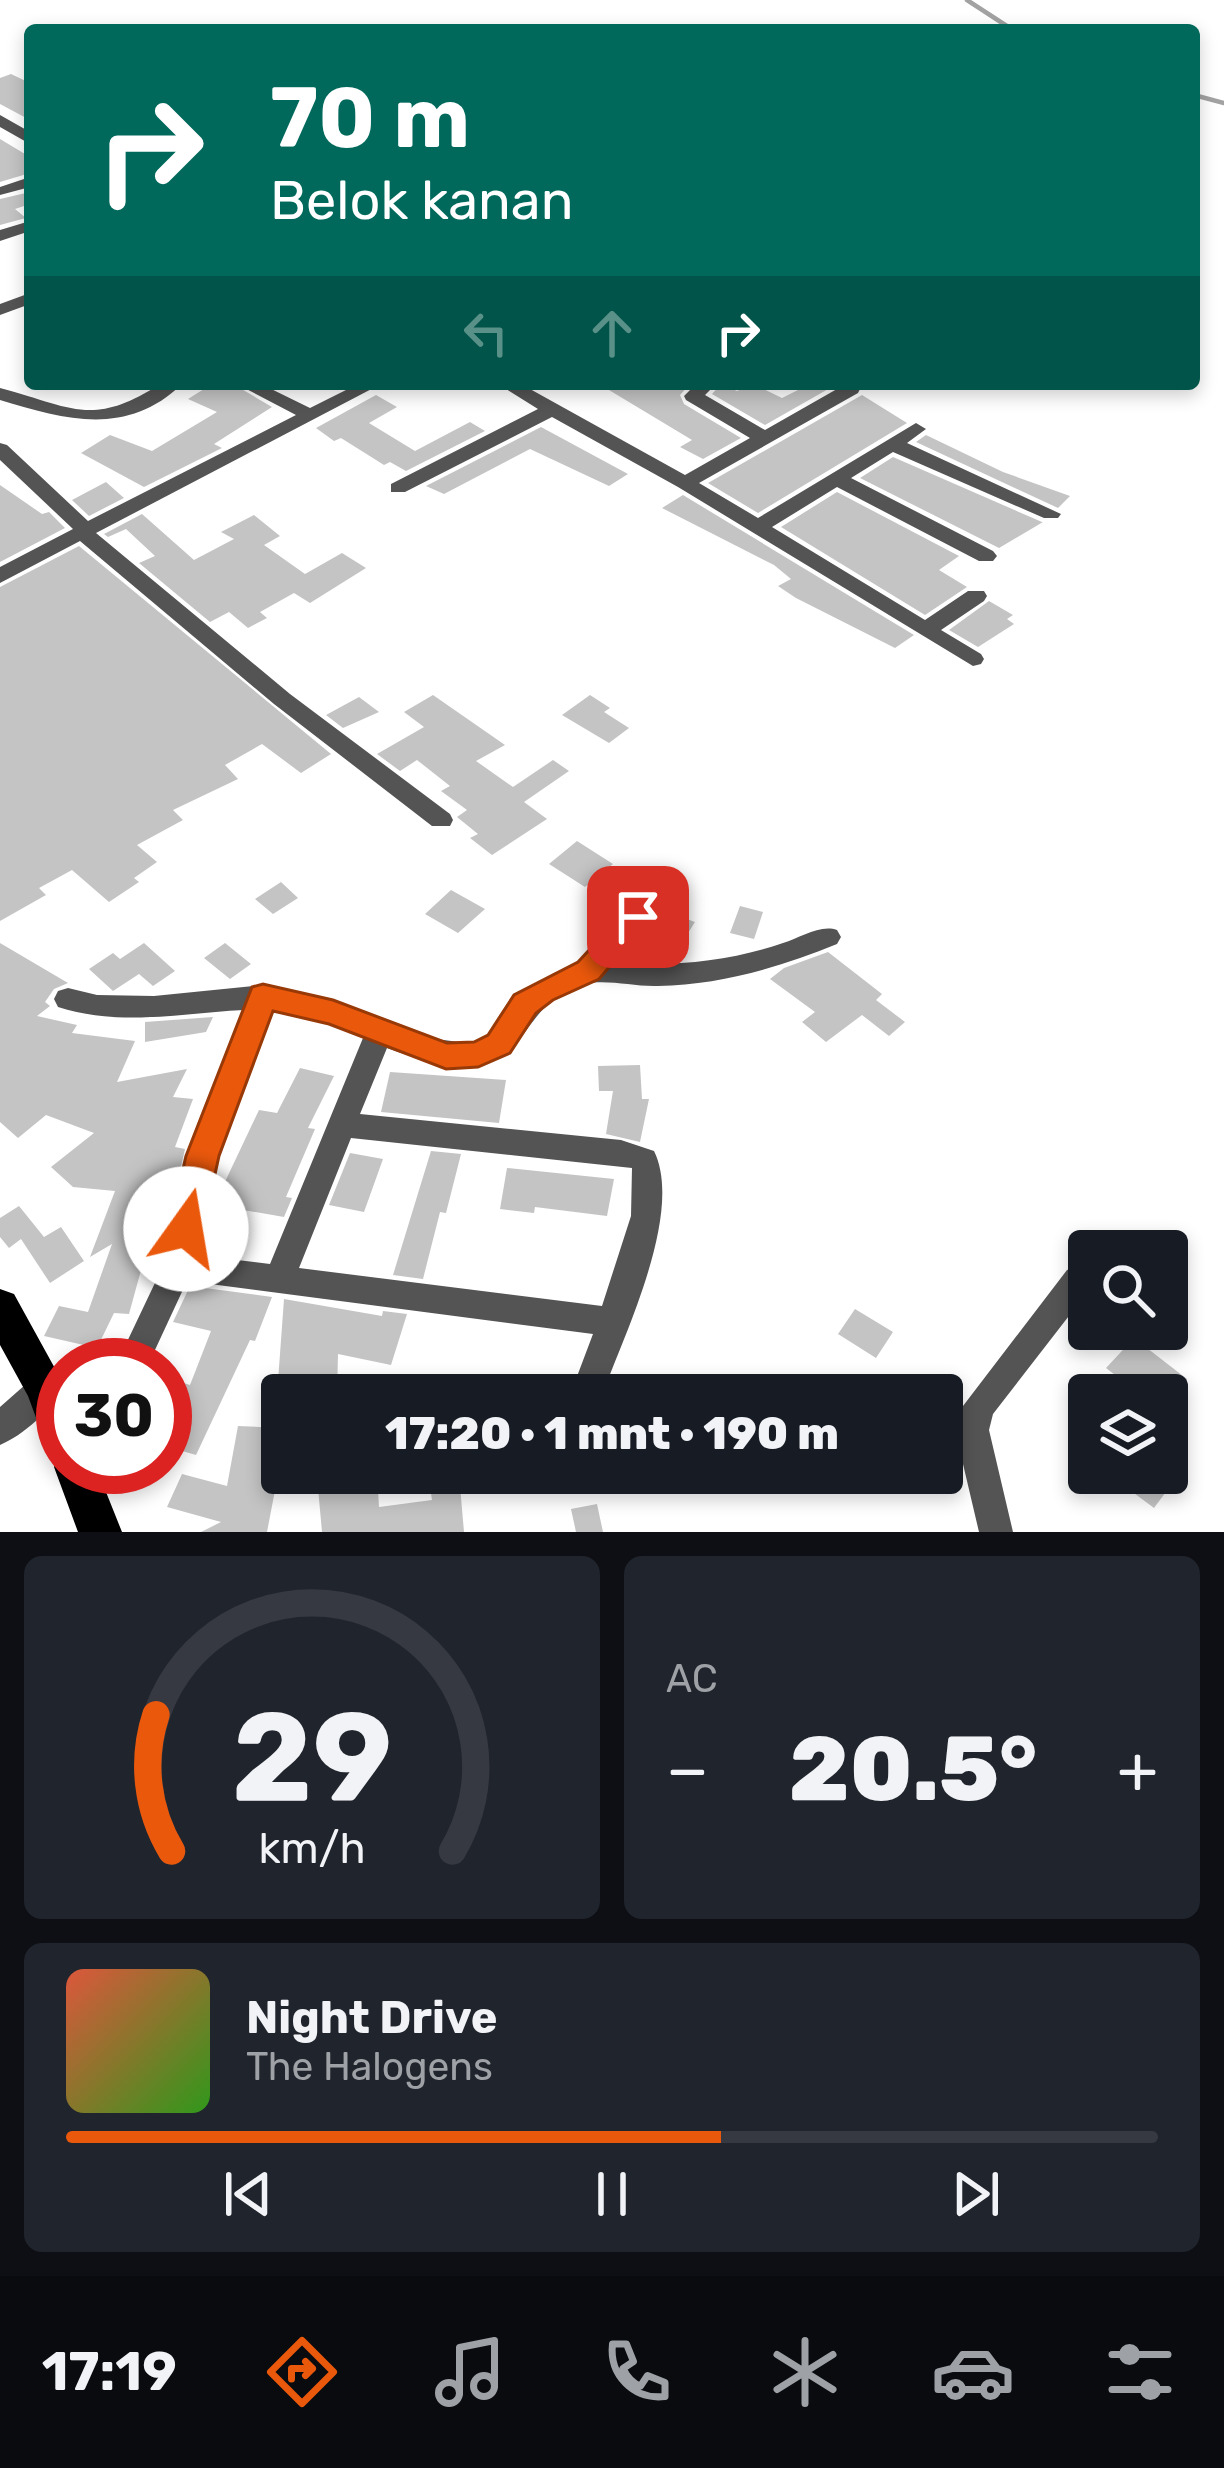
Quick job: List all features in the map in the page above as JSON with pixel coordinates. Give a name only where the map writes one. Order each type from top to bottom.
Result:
[{"type":"main road","points":[[0,1307],[36,1372]]},
{"type":"main road","points":[[85,1494],[100,1532]]},
{"type":"street","points":[[0,394],[34,407],[106,416],[128,410],[163,390]]},
{"type":"street","points":[[258,390],[310,416]]},
{"type":"street","points":[[0,576],[360,390]]},
{"type":"street","points":[[518,390],[685,483],[973,659]]},
{"type":"street","points":[[699,390],[693,395],[766,439]]},
{"type":"street","points":[[685,483],[849,390]]},
{"type":"street","points":[[398,488],[552,409]]},
{"type":"street","points":[[758,527],[916,429]]},
{"type":"street","points":[[892,444],[1051,514]]},
{"type":"street","points":[[0,449],[84,531],[282,699],[441,820]]},
{"type":"street","points":[[836,478],[986,556]]},
{"type":"street","points":[[927,629],[976,596]]},
{"type":"street","points":[[68,999],[121,1009],[263,996],[307,1004],[446,1056],[478,1054],[499,1044],[525,1004],[542,991],[588,970],[662,890]]},
{"type":"street","points":[[588,970],[654,976],[699,972],[754,962],[829,937]]},
{"type":"street","points":[[145,1338],[178,1266],[202,1156],[263,996]]},
{"type":"street","points":[[279,1279],[380,1030]]},
{"type":"street","points":[[344,1125],[621,1152],[644,1160],[651,1180],[646,1214],[594,1374]]},
{"type":"street","points":[[178,1266],[613,1322]]},
{"type":"street","points":[[996,1532],[973,1430],[979,1406],[1068,1293]]},
{"type":"street","points":[[0,1430],[36,1396]]},
{"type":"building","points":[[11,74],[24,80],[24,117],[0,104],[0,78]]},
{"type":"building","points":[[0,139],[24,153],[24,175],[0,182]]},
{"type":"building","points":[[24,193],[24,206],[15,209],[24,219],[0,225],[0,199]]},
{"type":"building","points":[[202,390],[243,390],[272,407],[214,444],[222,448],[144,487],[81,453],[110,435],[152,451],[217,412],[188,399]]},
{"type":"building","points":[[609,390],[685,390],[680,395],[684,404],[741,438],[703,459],[680,447],[692,440]]},
{"type":"building","points":[[716,390],[765,390],[782,398],[798,390],[826,390],[765,425],[712,394]]},
{"type":"building","points":[[376,395],[397,407],[369,423],[415,451],[470,422],[485,431],[406,471],[390,462],[384,465],[316,428]]},
{"type":"building","points":[[862,395],[907,423],[758,513],[708,483]]},
{"type":"building","points":[[541,427],[628,474],[609,486],[530,449],[444,494],[426,486]]},
{"type":"building","points":[[926,435],[1003,472],[1070,496],[1058,508],[916,442]]},
{"type":"building","points":[[893,457],[1043,522],[999,548],[860,478]]},
{"type":"building","points":[[106,482],[124,498],[89,516],[72,500]]},
{"type":"building","points":[[0,485],[42,514],[49,512],[65,528],[0,562]]},
{"type":"building","points":[[837,492],[959,556],[939,570],[967,587],[925,615],[781,527]]},
{"type":"building","points":[[683,495],[914,635],[895,648],[796,598],[778,586],[791,579],[774,565],[662,508]]},
{"type":"building","points":[[142,514],[194,560],[234,539],[221,532],[254,515],[280,536],[264,545],[305,574],[342,553],[366,568],[310,603],[294,593],[260,612],[267,618],[248,628],[229,612],[210,622],[139,563],[155,556],[126,529],[108,537],[104,534]]},
{"type":"building","points":[[79,546],[331,754],[301,773],[262,744],[225,765],[238,779],[173,810],[183,820],[137,845],[157,862],[134,878],[139,882],[109,902],[72,870],[39,888],[46,895],[0,921],[0,587]]},
{"type":"building","points":[[989,601],[1013,615],[1007,619],[1014,624],[978,647],[949,630]]},
{"type":"building","points":[[433,695],[505,745],[476,761],[513,787],[553,760],[569,771],[524,802],[547,819],[492,855],[470,838],[478,834],[457,817],[467,810],[441,791],[450,786],[417,760],[400,771],[377,754],[424,727],[404,712]]},
{"type":"building","points":[[590,695],[610,708],[604,712],[629,728],[609,743],[562,715]]},
{"type":"building","points":[[359,697],[379,712],[343,728],[326,715]]},
{"type":"building","points":[[577,841],[613,864],[585,887],[549,864]]},
{"type":"building","points":[[281,882],[298,898],[273,914],[255,899]]},
{"type":"building","points":[[451,890],[485,909],[458,933],[425,914]]},
{"type":"building","points":[[740,906],[763,912],[754,939],[730,933]]},
{"type":"building","points":[[670,913],[695,922],[674,955],[650,945]]},
{"type":"building","points":[[0,943],[68,983],[54,989],[45,1002],[50,1006],[37,1016],[77,1025],[72,1033],[135,1041],[117,1082],[187,1069],[173,1097],[193,1099],[175,1147],[185,1149],[174,1197],[149,1194],[137,1228],[152,1230],[129,1314],[114,1313],[102,1338],[44,1336],[59,1306],[88,1312],[112,1244],[90,1257],[115,1191],[73,1187],[51,1167],[94,1133],[46,1115],[18,1138],[0,1122]]},
{"type":"building","points":[[144,943],[175,971],[153,986],[139,974],[113,991],[89,969],[113,953],[120,959]]},
{"type":"building","points":[[225,943],[251,964],[230,979],[204,958]]},
{"type":"building","points":[[828,952],[882,994],[876,1000],[905,1022],[889,1036],[862,1015],[826,1042],[802,1022],[815,1012],[770,979],[784,968]]},
{"type":"building","points":[[213,1017],[206,1032],[145,1042],[145,1022]]},
{"type":"building","points":[[640,1065],[642,1099],[649,1099],[640,1142],[606,1134],[613,1091],[599,1091],[598,1066]]},
{"type":"building","points":[[300,1068],[334,1076],[308,1128],[315,1129],[286,1197],[292,1198],[284,1217],[214,1205],[259,1110],[277,1113]]},
{"type":"building","points":[[390,1072],[506,1080],[499,1123],[381,1112]]},
{"type":"building","points":[[431,1151],[461,1154],[446,1213],[440,1212],[423,1279],[393,1275]]},
{"type":"building","points":[[350,1153],[383,1159],[364,1212],[329,1205]]},
{"type":"building","points":[[507,1168],[614,1179],[607,1216],[535,1207],[534,1213],[500,1209]]},
{"type":"building","points":[[19,1206],[44,1237],[61,1227],[84,1261],[50,1283],[21,1239],[9,1248],[0,1237],[0,1218]]},
{"type":"building","points":[[190,1286],[272,1297],[255,1341],[250,1340],[196,1455],[192,1454],[192,1380],[211,1331],[173,1322]]},
{"type":"building","points":[[284,1299],[382,1316],[383,1311],[407,1314],[391,1365],[338,1354],[338,1374],[279,1374]]},
{"type":"building","points":[[855,1309],[893,1332],[876,1358],[838,1334]]},
{"type":"building","points":[[1123,1350],[1150,1350],[1181,1374],[1114,1374],[1106,1368]]},
{"type":"building","points":[[238,1426],[261,1427],[261,1494],[274,1494],[267,1532],[201,1532],[221,1522],[167,1507],[173,1494],[192,1494],[192,1477],[227,1486]]},
{"type":"building","points":[[319,1494],[378,1494],[379,1507],[432,1500],[431,1494],[461,1494],[464,1532],[322,1532]]},
{"type":"building","points":[[1135,1494],[1164,1494],[1154,1508]]},
{"type":"building","points":[[597,1504],[603,1532],[576,1532],[571,1509]]},
{"type":"waterway","points":[[967,0],[1004,24]]},
{"type":"waterway","points":[[1200,97],[1224,103]]},
{"type":"route","points":[[186,1229],[202,1156],[263,996],[333,1012],[446,1056],[478,1054],[499,1044],[525,1004],[542,991],[588,970],[638,917]]}]
